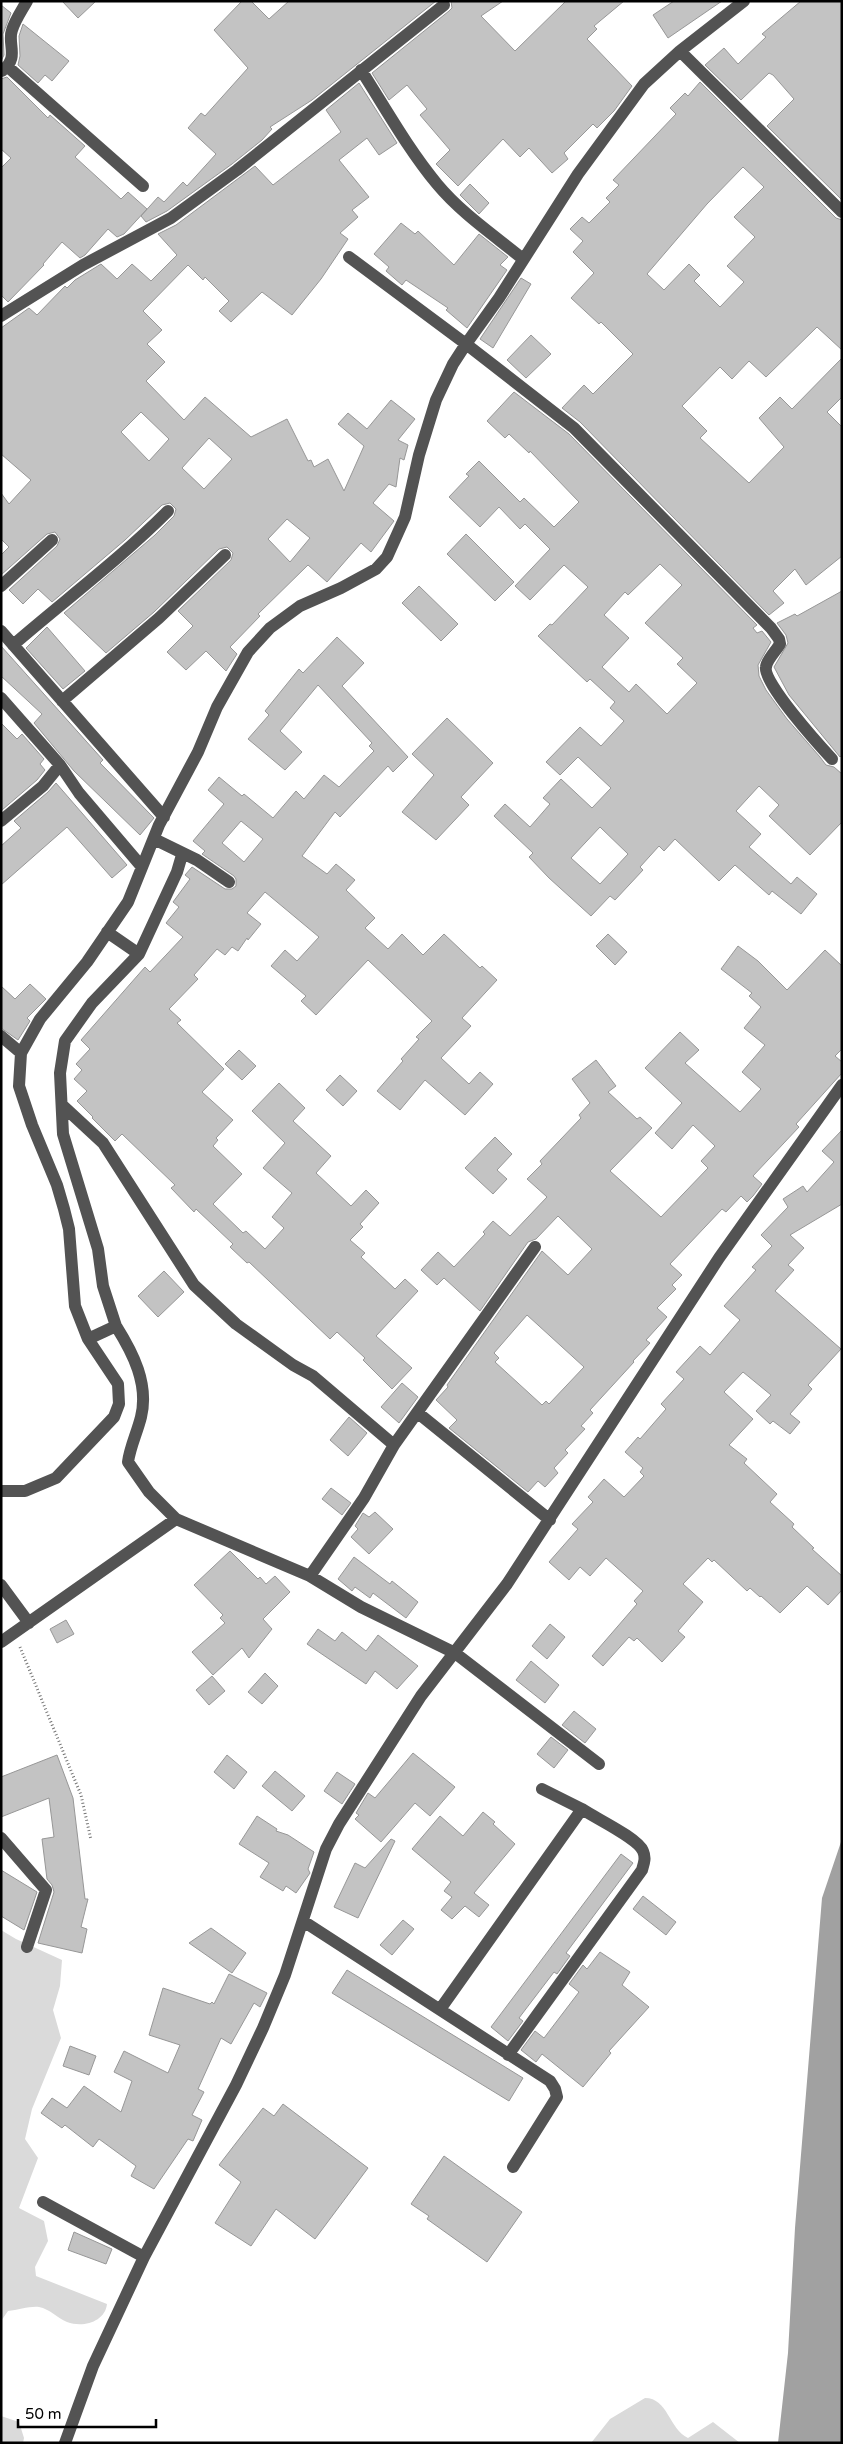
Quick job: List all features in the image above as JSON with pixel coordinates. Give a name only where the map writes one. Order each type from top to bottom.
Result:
[{"type":"street","points":[[27,1],[11,32],[13,52],[4,69],[143,186]]},
{"type":"street","points":[[1,1491],[26,1491],[56,1478],[114,1417],[119,1404],[118,1384],[88,1339],[75,1306],[69,1229],[57,1185],[32,1125],[20,1086],[21,1053],[40,1019],[88,962],[128,902],[154,839],[198,752],[216,707],[248,652],[270,628],[300,606],[341,588],[376,569],[393,549],[405,517],[419,455],[436,400],[453,364],[524,259],[578,174],[644,84],[725,6],[744,1]]},
{"type":"street","points":[[1,316],[84,264],[171,218],[237,170],[444,5]]},
{"type":"street","points":[[680,50],[842,212]]},
{"type":"street","points":[[361,70],[418,160],[439,186],[472,218],[524,259]]},
{"type":"street","points":[[348,257],[466,344],[574,428],[771,628],[779,638],[780,644],[766,666],[766,673],[782,699],[832,759]]},
{"type":"street","points":[[13,644],[69,600],[145,534],[168,511]]},
{"type":"street","points":[[1,586],[52,540]]},
{"type":"street","points":[[62,701],[159,618],[225,555]]},
{"type":"street","points":[[1,631],[164,817]]},
{"type":"street","points":[[1,698],[60,765],[79,793],[142,867]]},
{"type":"street","points":[[1,821],[43,786],[60,765]]},
{"type":"street","points":[[154,839],[182,855],[197,860],[229,882]]},
{"type":"street","points":[[182,855],[177,872],[139,954],[92,1003],[66,1041],[60,1073],[63,1134],[98,1250],[103,1286],[116,1326],[130,1348],[140,1374],[143,1397],[141,1416],[128,1462],[149,1492],[176,1519],[310,1576],[361,1607],[455,1653],[599,1764]]},
{"type":"street","points":[[107,932],[139,954]]},
{"type":"street","points":[[1,1036],[21,1053]]},
{"type":"street","points":[[65,2443],[94,2366],[144,2257],[236,2085],[263,2028],[285,1975],[326,1849],[339,1824],[421,1696],[506,1584],[550,1520],[719,1258],[842,1085]]},
{"type":"street","points":[[62,1105],[103,1143],[194,1285],[236,1324],[293,1365],[313,1376],[394,1445]]},
{"type":"street","points":[[310,1576],[364,1498],[394,1445],[535,1247]]},
{"type":"street","points":[[88,1339],[116,1326]]},
{"type":"street","points":[[418,1413],[550,1520]]},
{"type":"street","points":[[1,1642],[14,1635],[176,1519]]},
{"type":"street","points":[[1,1585],[30,1623]]},
{"type":"street","points":[[508,2055],[642,1870],[645,1859],[643,1849],[582,1810],[542,1789]]},
{"type":"street","points":[[441,2008],[582,1810]]},
{"type":"street","points":[[1,1838],[46,1890],[27,1948]]},
{"type":"street","points":[[303,1920],[441,2008],[508,2055],[550,2080],[557,2097],[513,2167]]},
{"type":"street","points":[[43,2202],[144,2257]]},
{"type":"path","points":[[14,1635],[81,1795],[91,1840]]},
{"type":"shaded area","points":[[842,1839],[842,2443],[778,2443],[788,2353],[795,2228],[822,1898]]},
{"type":"shaded area","points":[[1,1930],[62,1960],[60,1986],[53,2010],[61,2038],[32,2109],[25,2139],[38,2158],[19,2208],[44,2221],[48,2241],[35,2267],[36,2276],[107,2304],[98,2319],[86,2324],[67,2322],[39,2307],[8,2311],[1,2321]]},
{"type":"shaded area","points":[[645,2398],[653,2399],[659,2403],[676,2428],[688,2438],[713,2422],[740,2443],[591,2443],[610,2419]]},
{"type":"shaded area","points":[[1,2416],[19,2422],[24,2438],[23,2443],[1,2443]]},
{"type":"building","points":[[62,1],[96,1],[78,18]]},
{"type":"building","points":[[242,1],[251,1],[269,19],[289,1],[436,1],[312,100],[270,127],[272,129],[262,140],[232,164],[167,211],[146,222],[141,216],[158,197],[164,202],[183,182],[187,186],[216,154],[188,128],[201,113],[205,116],[248,68],[214,30]]},
{"type":"building","points":[[451,1],[503,1],[481,16],[515,51],[566,1],[624,1],[594,26],[597,29],[587,39],[632,86],[614,111],[597,128],[593,124],[564,153],[568,159],[552,173],[529,148],[520,157],[503,139],[458,186],[436,164],[450,150],[420,115],[427,109],[407,85],[389,100],[372,73],[449,11],[452,8]]},
{"type":"building","points":[[674,1],[722,1],[668,38],[653,15]]},
{"type":"building","points":[[801,1],[842,1],[842,200],[767,126],[794,99],[773,75],[769,73],[741,100],[705,65],[724,48],[738,64],[766,37],[762,34]]},
{"type":"building","points":[[1,5],[11,13],[3,34],[4,55],[1,61]]},
{"type":"building","points":[[23,24],[69,61],[52,81],[45,75],[38,83],[18,65],[20,56],[19,36]]},
{"type":"building","points":[[7,77],[48,118],[50,115],[85,146],[75,157],[121,199],[128,192],[147,209],[124,234],[117,237],[108,229],[85,255],[80,258],[62,242],[44,265],[8,302],[1,295],[1,168],[11,158],[1,149],[1,79]]},
{"type":"building","points":[[700,82],[836,218],[842,220],[842,350],[817,327],[766,377],[749,361],[732,379],[720,367],[682,406],[707,431],[700,438],[749,483],[784,447],[759,418],[780,397],[792,409],[842,358],[842,397],[827,412],[842,427],[842,556],[806,585],[795,569],[773,591],[784,603],[769,615],[580,422],[562,408],[584,385],[593,394],[633,354],[601,322],[599,324],[571,298],[594,273],[573,252],[583,241],[570,229],[582,217],[589,223],[610,202],[606,198],[619,185],[613,180],[676,114],[670,108],[685,93],[688,96]],"holes":[[[743,167],[764,187],[734,217],[755,237],[727,266],[744,282],[720,307],[694,281],[700,275],[689,264],[664,290],[647,274],[707,204]]]},
{"type":"building","points":[[359,83],[397,143],[379,155],[367,138],[339,160],[369,197],[352,210],[358,217],[340,233],[348,239],[321,279],[292,315],[262,292],[231,322],[219,311],[229,301],[205,277],[203,280],[188,265],[143,311],[162,330],[147,344],[165,362],[146,381],[184,420],[205,397],[251,437],[287,419],[308,461],[311,460],[314,467],[328,459],[344,491],[364,446],[338,424],[348,413],[367,429],[391,400],[415,419],[398,440],[408,445],[404,460],[400,458],[396,487],[389,484],[373,503],[394,521],[371,552],[361,543],[327,582],[308,565],[258,614],[260,616],[230,647],[237,654],[226,671],[206,651],[186,670],[167,652],[193,626],[178,611],[231,560],[233,553],[227,547],[219,549],[154,612],[106,653],[64,613],[155,535],[174,516],[176,509],[170,503],[162,505],[125,540],[52,602],[38,589],[23,604],[9,590],[57,546],[60,539],[55,532],[47,534],[1,575],[1,555],[9,547],[1,539],[1,493],[9,504],[31,480],[1,454],[1,328],[29,308],[37,315],[65,286],[67,288],[75,280],[101,264],[117,279],[132,264],[151,281],[177,255],[158,234],[176,225],[255,166],[273,185],[341,132],[326,110]],"holes":[[[141,412],[169,439],[149,461],[121,432]],[[209,438],[232,459],[204,489],[182,468]],[[287,519],[310,538],[290,562],[268,539]]]},
{"type":"building","points":[[470,184],[489,203],[479,214],[460,195]]},
{"type":"building","points":[[401,223],[415,234],[418,231],[454,265],[479,234],[508,257],[500,265],[507,270],[467,328],[446,310],[448,308],[406,280],[402,285],[386,271],[389,267],[374,254]]},
{"type":"building","points":[[521,278],[531,284],[493,348],[480,339]]},
{"type":"building","points":[[531,335],[551,354],[526,378],[507,360]]},
{"type":"building","points":[[514,392],[569,434],[757,625],[753,628],[757,633],[762,631],[771,642],[758,665],[759,676],[766,690],[787,719],[826,765],[834,767],[842,774],[842,822],[810,855],[769,816],[779,805],[759,786],[736,811],[761,834],[749,847],[791,884],[797,877],[817,894],[801,914],[772,891],[769,895],[735,865],[719,881],[675,839],[664,851],[659,846],[640,867],[643,870],[615,900],[610,896],[591,916],[549,878],[529,857],[533,853],[494,816],[505,804],[530,827],[550,804],[543,798],[561,779],[592,808],[611,788],[578,757],[560,775],[546,762],[580,727],[601,746],[624,721],[610,708],[615,702],[590,679],[587,682],[538,636],[550,624],[552,625],[588,587],[564,565],[530,600],[515,586],[550,549],[525,524],[520,529],[499,507],[480,527],[449,497],[469,476],[466,474],[479,461],[520,502],[524,498],[554,527],[579,502],[530,451],[529,453],[509,434],[505,438],[487,421]],"holes":[[[660,564],[682,585],[645,623],[683,658],[677,664],[697,683],[667,714],[636,684],[629,692],[602,667],[629,638],[604,615],[625,592],[628,595]],[[600,827],[628,854],[600,884],[571,858]]]},
{"type":"building","points":[[466,534],[514,582],[495,601],[447,554]]},
{"type":"building","points":[[419,586],[458,624],[441,641],[402,603]]},
{"type":"building","points":[[842,591],[842,755],[840,757],[789,695],[774,667],[788,643],[786,635],[777,623],[795,614],[797,616]]},
{"type":"building","points":[[47,627],[85,671],[63,689],[26,648]]},
{"type":"building","points":[[337,637],[364,663],[342,686],[408,757],[393,772],[388,766],[340,817],[335,812],[302,856],[327,874],[336,864],[355,880],[346,890],[375,918],[365,928],[388,949],[402,934],[423,955],[444,934],[480,968],[482,966],[497,980],[462,1018],[471,1026],[441,1058],[469,1084],[480,1072],[493,1084],[465,1115],[425,1080],[400,1110],[377,1091],[419,1039],[416,1037],[432,1021],[368,960],[316,1015],[301,1001],[306,996],[271,966],[285,950],[297,961],[319,937],[265,892],[247,913],[261,924],[248,940],[247,938],[238,951],[232,947],[225,955],[217,949],[194,975],[198,979],[169,1009],[181,1020],[177,1023],[224,1069],[202,1092],[233,1120],[216,1138],[218,1140],[213,1146],[242,1174],[213,1204],[243,1233],[246,1231],[265,1249],[284,1228],[272,1217],[292,1193],[263,1168],[285,1143],[252,1111],[279,1083],[305,1108],[293,1121],[331,1156],[316,1173],[351,1206],[366,1190],[379,1203],[360,1224],[363,1227],[350,1240],[365,1253],[361,1257],[395,1289],[405,1279],[418,1291],[376,1336],[412,1368],[392,1389],[363,1360],[365,1358],[337,1332],[330,1339],[249,1262],[247,1263],[230,1247],[233,1244],[196,1209],[194,1212],[171,1188],[175,1185],[122,1134],[115,1141],[77,1101],[87,1091],[74,1079],[82,1070],[76,1064],[90,1049],[81,1040],[145,967],[150,972],[183,937],[166,923],[179,907],[173,902],[190,879],[185,875],[192,867],[225,889],[232,889],[236,886],[234,876],[202,854],[205,851],[193,841],[224,804],[208,790],[219,777],[242,796],[244,794],[273,818],[296,791],[304,799],[324,775],[339,787],[374,751],[369,746],[372,743],[318,685],[280,731],[302,752],[285,770],[248,739],[269,715],[265,711],[299,669],[303,673]],"holes":[[[241,821],[263,839],[244,862],[222,843]]]},
{"type":"building","points":[[1,646],[103,760],[100,763],[154,818],[140,835],[74,771],[34,723],[42,714],[1,676]]},
{"type":"building","points":[[447,718],[493,763],[461,797],[469,805],[436,840],[402,812],[434,775],[412,754]]},
{"type":"building","points":[[1,723],[17,739],[22,734],[44,759],[40,764],[45,770],[37,780],[2,810]]},
{"type":"building","points":[[56,783],[127,865],[112,878],[67,827],[1,885],[1,846],[21,828],[14,821]]},
{"type":"building","points":[[608,934],[627,952],[615,965],[596,946]]},
{"type":"building","points":[[738,946],[758,961],[787,990],[825,950],[842,966],[842,1049],[835,1056],[842,1062],[842,1073],[796,1124],[799,1127],[753,1176],[762,1184],[753,1196],[747,1202],[741,1196],[726,1212],[722,1209],[670,1264],[682,1275],[672,1285],[676,1289],[657,1308],[667,1317],[646,1340],[650,1343],[590,1410],[593,1413],[581,1426],[585,1429],[565,1450],[568,1453],[554,1468],[558,1473],[545,1487],[538,1481],[528,1492],[449,1428],[457,1420],[436,1400],[448,1387],[447,1385],[542,1251],[568,1275],[592,1249],[558,1216],[536,1239],[528,1242],[480,1311],[444,1278],[437,1285],[421,1270],[438,1252],[454,1267],[485,1234],[483,1232],[493,1221],[510,1236],[547,1197],[527,1179],[542,1164],[540,1161],[581,1118],[579,1115],[590,1103],[572,1079],[596,1060],[616,1086],[608,1092],[637,1119],[640,1117],[652,1128],[610,1171],[661,1217],[708,1168],[701,1161],[715,1146],[693,1125],[672,1149],[655,1133],[682,1103],[645,1068],[680,1032],[699,1050],[685,1063],[740,1112],[761,1089],[742,1072],[765,1045],[744,1028],[761,1007],[749,996],[752,993],[721,969]],"holes":[[[527,1315],[584,1367],[549,1404],[546,1401],[542,1405],[495,1362],[499,1358],[494,1353]]]},
{"type":"building","points":[[30,984],[46,999],[27,1018],[30,1021],[18,1040],[1,1028],[1,986],[15,999]]},
{"type":"building","points":[[239,1050],[256,1066],[242,1080],[225,1064]]},
{"type":"building","points":[[340,1075],[357,1091],[343,1106],[326,1090]]},
{"type":"building","points":[[842,1130],[842,1204],[790,1235],[804,1248],[788,1265],[794,1270],[775,1291],[841,1349],[808,1385],[812,1389],[790,1414],[800,1422],[790,1434],[773,1421],[770,1424],[756,1411],[771,1395],[743,1372],[724,1392],[753,1419],[729,1445],[747,1459],[744,1463],[777,1494],[770,1502],[794,1524],[792,1527],[814,1548],[812,1549],[842,1576],[842,1590],[828,1605],[807,1586],[780,1613],[750,1588],[747,1591],[714,1560],[712,1562],[708,1558],[683,1584],[703,1602],[678,1631],[685,1637],[662,1662],[637,1638],[634,1641],[629,1637],[603,1666],[592,1656],[637,1604],[634,1601],[643,1591],[606,1558],[590,1576],[580,1567],[569,1580],[549,1562],[578,1529],[572,1524],[593,1502],[588,1497],[604,1479],[624,1497],[644,1476],[640,1472],[643,1468],[625,1452],[638,1437],[640,1439],[666,1409],[661,1404],[684,1379],[676,1372],[700,1346],[710,1355],[740,1320],[724,1306],[756,1270],[752,1267],[772,1246],[761,1235],[788,1207],[783,1199],[803,1186],[807,1192],[834,1162],[822,1151]]},
{"type":"building","points":[[495,1137],[512,1154],[497,1170],[507,1179],[493,1194],[465,1168]]},
{"type":"building","points":[[164,1271],[184,1292],[158,1317],[138,1296]]},
{"type":"building","points":[[402,1383],[418,1397],[399,1423],[381,1407]]},
{"type":"building","points":[[349,1417],[367,1433],[348,1456],[330,1440]]},
{"type":"building","points":[[331,1488],[351,1503],[342,1515],[322,1499]]},
{"type":"building","points":[[375,1512],[393,1529],[369,1554],[351,1537],[358,1529],[355,1526],[363,1513],[369,1517]]},
{"type":"building","points":[[230,1551],[258,1579],[260,1577],[266,1584],[275,1576],[290,1592],[263,1619],[272,1629],[249,1658],[242,1648],[213,1675],[192,1652],[225,1623],[220,1618],[223,1615],[194,1585]]},
{"type":"building","points":[[354,1557],[390,1584],[392,1581],[418,1602],[406,1618],[373,1593],[370,1598],[355,1587],[352,1591],[338,1579]]},
{"type":"building","points":[[66,1620],[74,1634],[57,1643],[50,1629]]},
{"type":"building","points":[[550,1624],[565,1637],[547,1659],[532,1646]]},
{"type":"building","points":[[318,1629],[335,1641],[342,1632],[366,1651],[378,1635],[418,1666],[397,1689],[375,1671],[366,1684],[307,1644]]},
{"type":"building","points":[[531,1661],[559,1685],[545,1703],[516,1680]]},
{"type":"building","points":[[265,1673],[278,1686],[262,1704],[248,1692]]},
{"type":"building","points":[[212,1676],[225,1691],[209,1705],[196,1690]]},
{"type":"building","points":[[574,1711],[596,1729],[585,1743],[562,1725]]},
{"type":"building","points":[[551,1737],[568,1750],[554,1768],[537,1754]]},
{"type":"building","points":[[413,1753],[455,1787],[430,1816],[415,1803],[381,1842],[355,1819],[359,1815],[356,1813],[368,1793],[375,1798]]},
{"type":"building","points":[[57,1755],[73,1798],[85,1899],[88,1899],[81,1927],[87,1929],[82,1953],[38,1943],[54,1892],[52,1885],[47,1879],[42,1839],[54,1837],[49,1798],[1,1817],[1,1777]]},
{"type":"building","points":[[227,1755],[247,1772],[234,1789],[214,1772]]},
{"type":"building","points":[[275,1771],[305,1796],[292,1811],[262,1786]]},
{"type":"building","points":[[337,1772],[355,1784],[342,1804],[324,1791]]},
{"type":"building","points":[[483,1812],[515,1844],[474,1893],[489,1905],[479,1917],[465,1906],[452,1919],[441,1910],[452,1897],[444,1891],[451,1882],[412,1849],[440,1816],[463,1836]]},
{"type":"building","points":[[257,1816],[277,1829],[276,1831],[288,1835],[314,1852],[308,1869],[310,1873],[296,1893],[286,1886],[283,1891],[260,1877],[269,1863],[239,1844]]},
{"type":"building","points":[[391,1839],[395,1841],[358,1918],[334,1907],[355,1863],[365,1868]]},
{"type":"building","points":[[621,1854],[633,1863],[566,1953],[570,1956],[557,1974],[554,1972],[519,2018],[523,2021],[508,2041],[491,2027]]},
{"type":"building","points":[[1,1870],[37,1892],[24,1930],[1,1916]]},
{"type":"building","points":[[643,1896],[676,1922],[666,1935],[633,1909]]},
{"type":"building","points":[[403,1920],[414,1929],[392,1955],[380,1945]]},
{"type":"building","points":[[211,1928],[246,1953],[232,1973],[189,1943]]},
{"type":"building","points":[[600,1952],[630,1972],[622,1985],[649,2007],[609,2051],[611,2053],[583,2087],[542,2054],[536,2062],[521,2050],[535,2031],[544,2038],[579,1992],[569,1984],[583,1965],[587,1969]]},
{"type":"building","points":[[347,1970],[523,2078],[509,2101],[332,1993]]},
{"type":"building","points":[[229,1974],[267,1993],[260,2007],[254,2003],[231,2044],[221,2038],[198,2089],[204,2092],[192,2115],[202,2120],[193,2141],[188,2139],[154,2189],[131,2176],[136,2166],[99,2139],[93,2147],[65,2125],[62,2128],[41,2113],[52,2098],[67,2108],[84,2086],[121,2112],[132,2081],[114,2072],[124,2051],[168,2073],[180,2045],[149,2035],[163,1988],[214,2004]]},
{"type":"building","points":[[70,2046],[96,2056],[89,2075],[63,2066]]},
{"type":"building","points":[[283,2104],[368,2168],[315,2239],[276,2209],[251,2246],[215,2223],[241,2182],[219,2165],[263,2108],[274,2116]]},
{"type":"building","points":[[444,2156],[522,2212],[487,2262],[427,2219],[429,2216],[411,2204]]},
{"type":"building","points":[[74,2232],[112,2249],[106,2264],[68,2250]]}]
